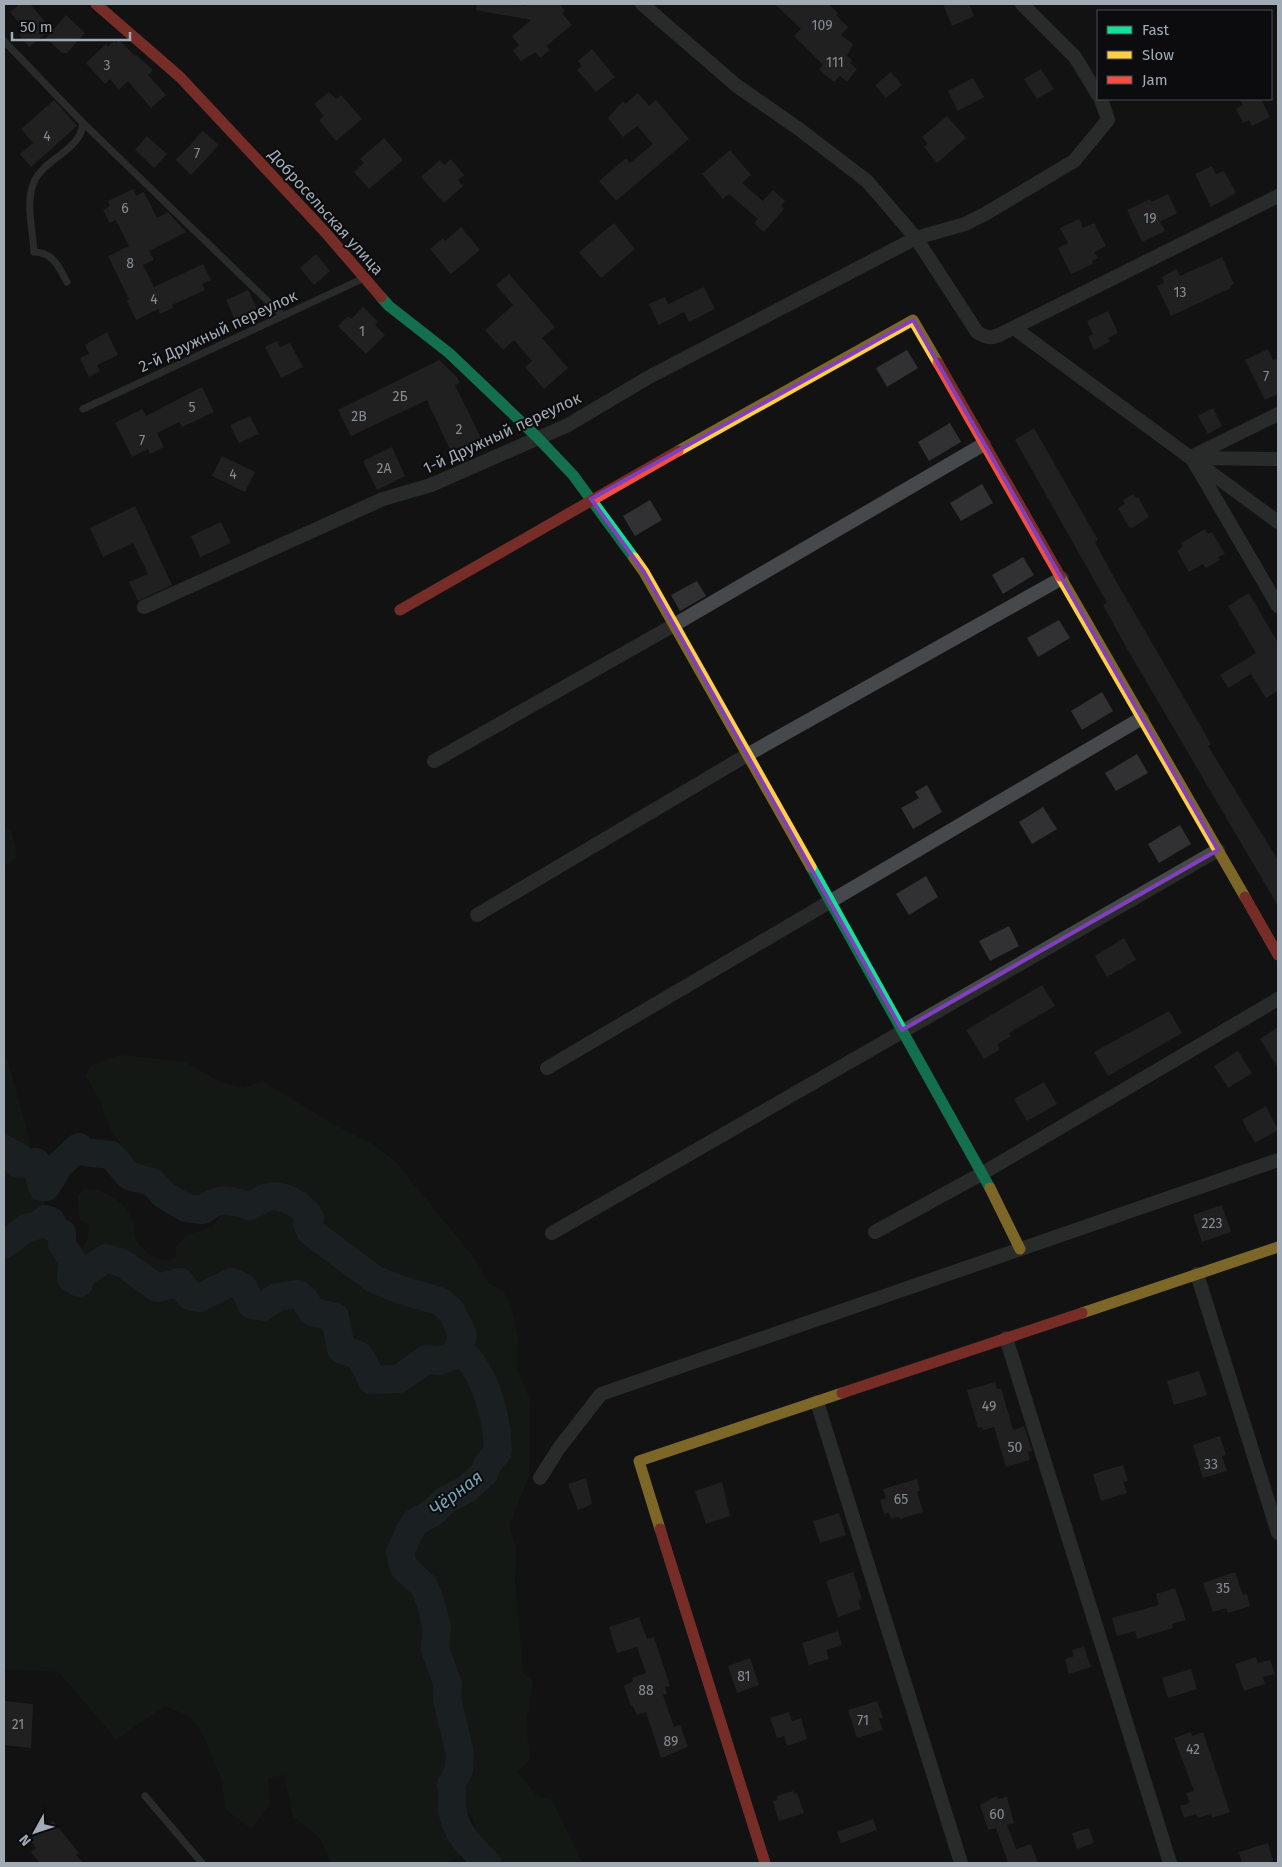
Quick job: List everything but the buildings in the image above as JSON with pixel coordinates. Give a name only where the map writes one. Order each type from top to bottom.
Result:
[{"type":"street","name":"Добросельская улица","points":[[96,4],[180,77],[325,232],[389,306],[449,353],[574,475],[644,572],[983,1173],[1020,1249]]},
{"type":"street","points":[[642,4],[736,86],[806,134],[866,180],[916,238],[977,332],[984,337],[992,338],[1014,328],[1278,196]]},
{"type":"street","points":[[1022,4],[1075,57],[1097,93]]},
{"type":"street","name":"1-й Дружный переулок","points":[[144,608],[383,499],[431,485],[568,425],[649,378],[916,238],[965,224],[1074,161],[1108,120],[1101,100]]},
{"type":"street","points":[[400,610],[591,499],[913,320],[1278,955]]},
{"type":"street","points":[[1014,328],[1278,522]]},
{"type":"street","points":[[1191,458],[1278,414]]},
{"type":"street","points":[[434,761],[674,625],[984,444]]},
{"type":"street","points":[[1191,458],[1278,459]]},
{"type":"street","points":[[1191,458],[1278,606]]},
{"type":"street","points":[[477,915],[747,755],[1062,578]]},
{"type":"street","points":[[547,1068],[831,903],[1142,718]]},
{"type":"street","points":[[552,1233],[1218,850]]},
{"type":"street","points":[[875,1232],[983,1173],[1278,999]]},
{"type":"street","points":[[540,1478],[559,1448],[601,1394],[1278,1160]]},
{"type":"street","points":[[765,1863],[639,1462],[1278,1247]]},
{"type":"street","points":[[1197,1274],[1278,1534]]},
{"type":"street","points":[[1006,1338],[1170,1863]]},
{"type":"street","points":[[817,1402],[961,1863]]},
{"type":"lane","points":[[4,41],[83,123],[282,315]]},
{"type":"lane","points":[[67,282],[50,256],[42,252],[34,252],[32,195],[34,182],[40,172],[76,140],[82,132],[83,123]]},
{"type":"lane","name":"2-й Дружный переулок","points":[[83,409],[365,278]]},
{"type":"lane","points":[[145,1796],[202,1863]]},
{"type":"highlighted area","points":[[913,320],[1218,850],[902,1030],[644,572],[591,499]]},
{"type":"shaded area","points":[[4,827],[11,830],[17,857],[4,867]]},
{"type":"shaded area","points":[[4,1047],[42,1187],[46,1219],[51,1221],[54,1228],[62,1233],[62,1244],[73,1262],[71,1278],[79,1282],[83,1273],[79,1255],[88,1238],[89,1224],[80,1220],[78,1196],[84,1189],[105,1193],[117,1200],[127,1210],[132,1219],[136,1240],[144,1250],[154,1257],[166,1260],[177,1257],[175,1248],[187,1235],[212,1227],[222,1214],[231,1210],[243,1211],[249,1207],[225,1200],[215,1202],[203,1210],[186,1208],[164,1195],[152,1182],[129,1176],[123,1172],[121,1144],[111,1131],[101,1102],[86,1076],[91,1065],[120,1055],[185,1062],[220,1082],[244,1088],[262,1081],[333,1124],[372,1144],[394,1160],[475,1259],[489,1284],[503,1291],[511,1305],[518,1338],[517,1370],[530,1400],[529,1476],[509,1525],[516,1548],[515,1582],[523,1673],[533,1682],[526,1725],[530,1759],[517,1772],[538,1797],[552,1800],[582,1863],[496,1863],[480,1839],[471,1814],[452,1807],[443,1813],[449,1833],[462,1850],[460,1857],[442,1863],[330,1863],[321,1839],[293,1816],[284,1775],[268,1778],[270,1803],[252,1829],[225,1809],[222,1780],[202,1732],[191,1717],[165,1706],[116,1739],[59,1672],[4,1669]]},
{"type":"waterway","points":[[4,1149],[19,1157],[18,1164],[36,1162],[42,1187],[46,1187],[55,1173],[55,1168],[79,1147],[84,1152],[111,1155],[129,1176],[152,1182],[164,1195],[186,1208],[203,1210],[215,1202],[225,1200],[250,1206],[274,1196],[292,1201],[307,1213],[310,1218],[307,1224],[311,1232],[374,1279],[401,1290],[442,1302],[451,1311],[463,1335],[459,1344],[462,1353]]},
{"type":"waterway","name":"Чёрная","points":[[4,1245],[26,1228],[39,1225],[46,1219],[51,1221],[54,1228],[62,1233],[62,1244],[73,1262],[71,1278],[79,1283],[83,1274],[106,1258],[124,1264],[157,1288],[180,1282],[190,1296],[199,1298],[232,1282],[243,1287],[252,1305],[263,1307],[277,1297],[298,1294],[305,1300],[312,1312],[335,1317],[341,1349],[360,1356],[372,1380],[399,1379],[427,1359],[438,1361],[462,1353],[471,1362],[489,1398],[493,1412],[498,1451],[487,1465],[485,1472],[467,1489],[447,1499],[432,1513],[416,1522],[409,1532],[400,1553],[404,1568],[424,1586],[437,1628],[435,1649],[448,1685],[447,1699],[460,1754],[459,1770],[451,1785],[452,1808],[456,1825],[465,1839],[487,1863]]},
{"type":"traffic: fast","points":[[381,297],[389,306],[449,353],[537,437],[573,475],[634,558]]},
{"type":"traffic: fast","points":[[811,867],[990,1188]]},
{"type":"traffic: slow","points":[[678,451],[913,320],[938,363]]},
{"type":"traffic: slow","points":[[634,558],[644,572],[811,867]]},
{"type":"traffic: slow","points":[[1060,576],[1245,897]]},
{"type":"traffic: slow","points":[[990,1188],[1020,1249]]},
{"type":"traffic: slow","points":[[1082,1313],[1278,1247]]},
{"type":"traffic: slow","points":[[660,1529],[639,1461],[842,1393]]},
{"type":"traffic: jam","points":[[96,4],[180,77],[325,232],[381,297]]},
{"type":"traffic: jam","points":[[938,363],[1060,576]]},
{"type":"traffic: jam","points":[[400,610],[678,451]]},
{"type":"traffic: jam","points":[[1245,897],[1278,955]]},
{"type":"traffic: jam","points":[[842,1393],[1082,1313]]},
{"type":"traffic: jam","points":[[660,1529],[765,1863]]}]
